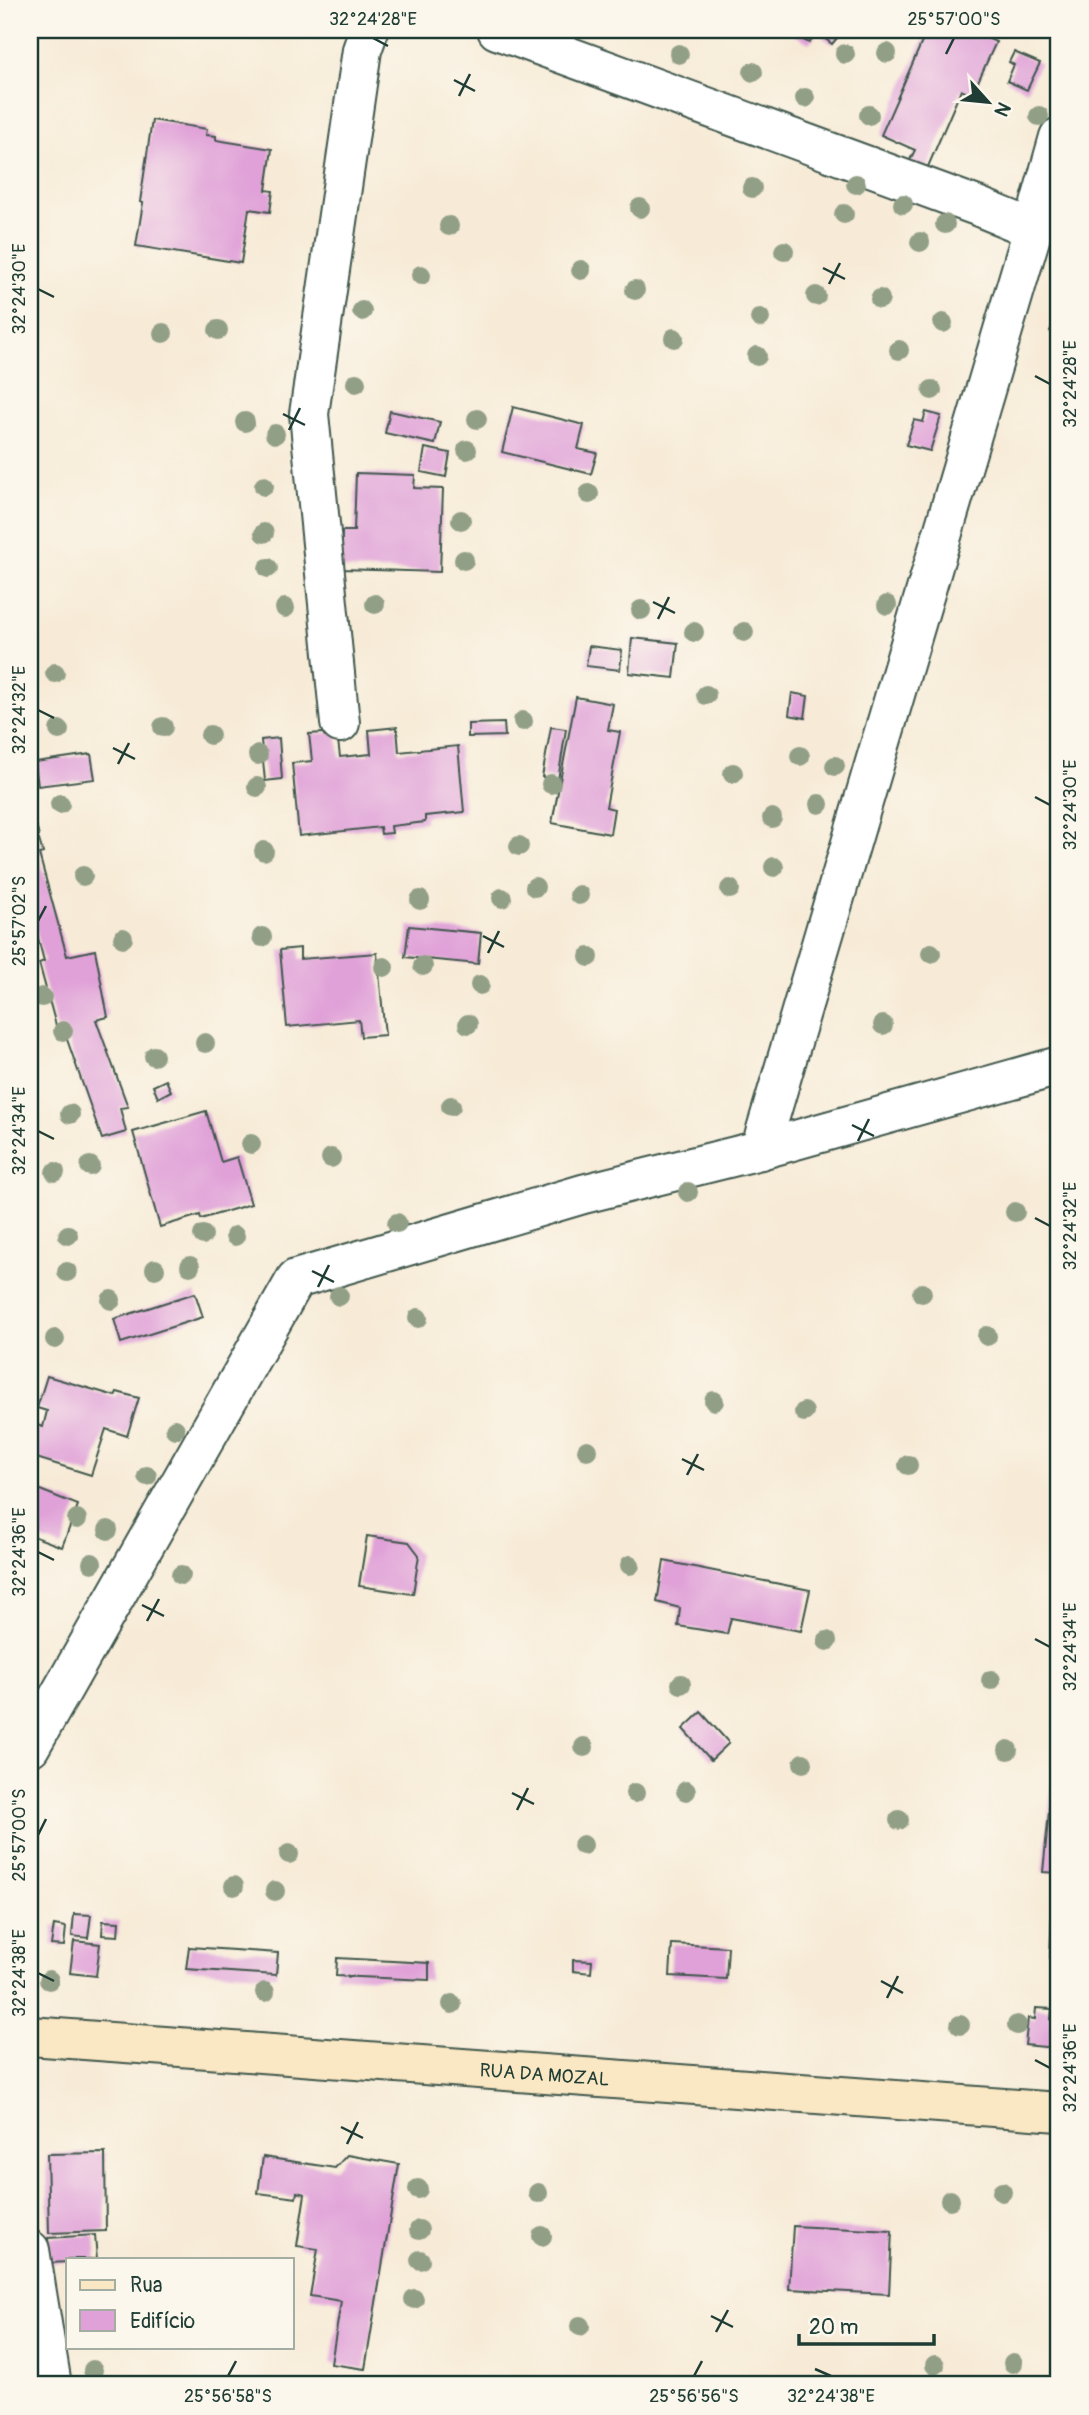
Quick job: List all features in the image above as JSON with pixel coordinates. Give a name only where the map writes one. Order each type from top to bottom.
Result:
[{"type":"main road","name":"RUA DA MOZAL","points":[[30,2036],[1059,2112]]},
{"type":"street","points":[[340,723],[309,414],[362,50],[369,30]]},
{"type":"street","points":[[497,30],[977,205],[1033,229]]},
{"type":"street","points":[[760,1150],[1059,137]]},
{"type":"street","points":[[30,1747],[296,1279],[583,1194],[760,1150],[1059,1066]]},
{"type":"street","points":[[30,2249],[52,2385]]},
{"type":"building","points":[[785,30],[844,30],[832,44],[818,33],[809,43]]},
{"type":"building","points":[[913,30],[969,30],[996,42],[972,95],[961,90],[927,169],[909,162],[915,150],[881,135],[925,35]]},
{"type":"building","points":[[1014,52],[1040,63],[1027,90],[1007,81],[1014,65],[1009,62]]},
{"type":"building","points":[[152,120],[207,129],[206,135],[216,136],[216,140],[272,149],[266,190],[273,191],[270,212],[249,209],[241,263],[136,246]]},
{"type":"building","points":[[1059,313],[1059,336],[1050,331]]},
{"type":"building","points":[[513,407],[584,425],[578,449],[597,453],[591,474],[502,452]]},
{"type":"building","points":[[390,411],[440,422],[435,444],[385,433]]},
{"type":"building","points":[[926,412],[941,416],[930,451],[906,445],[914,420],[923,422]]},
{"type":"building","points":[[425,448],[450,453],[446,477],[421,472]]},
{"type":"building","points":[[356,473],[415,475],[414,488],[443,489],[440,572],[341,569],[342,531],[354,531]]},
{"type":"building","points":[[632,638],[678,643],[674,678],[629,673]]},
{"type":"building","points":[[589,646],[622,650],[620,670],[586,666]]},
{"type":"building","points":[[792,693],[808,696],[805,718],[789,715]]},
{"type":"building","points":[[576,697],[613,704],[608,730],[620,732],[606,807],[614,809],[610,834],[552,823]]},
{"type":"building","points":[[504,723],[505,736],[468,737],[468,724]]},
{"type":"building","points":[[397,727],[399,752],[458,746],[464,812],[425,816],[425,822],[391,826],[392,833],[381,834],[380,827],[299,836],[292,763],[312,761],[309,734],[337,732],[340,757],[371,754],[369,730]]},
{"type":"building","points":[[551,727],[566,729],[558,780],[542,777]]},
{"type":"building","points":[[279,738],[282,779],[265,781],[261,740]]},
{"type":"building","points":[[91,754],[95,779],[38,786],[35,762]]},
{"type":"building","points":[[30,806],[39,836],[30,838]]},
{"type":"building","points":[[39,840],[43,853],[39,854],[67,956],[95,950],[108,1017],[96,1020],[128,1107],[120,1108],[126,1132],[102,1139],[63,1028],[57,1029],[39,963],[44,961],[30,908],[30,842]]},
{"type":"building","points":[[409,926],[481,933],[478,964],[405,957]]},
{"type":"building","points":[[300,948],[300,959],[377,953],[385,1035],[361,1037],[359,1020],[287,1027],[280,950]]},
{"type":"building","points":[[166,1080],[171,1091],[158,1098],[153,1086]]},
{"type":"building","points":[[206,1111],[221,1162],[237,1157],[251,1204],[201,1219],[200,1215],[160,1227],[133,1132]]},
{"type":"building","points":[[195,1293],[203,1317],[121,1343],[114,1319]]},
{"type":"building","points":[[47,1376],[115,1396],[117,1392],[139,1398],[127,1436],[106,1429],[91,1475],[30,1456],[30,1423],[43,1427],[47,1411],[37,1408]]},
{"type":"building","points":[[30,1486],[78,1505],[62,1547],[30,1536]]},
{"type":"building","points":[[367,1536],[409,1542],[419,1555],[413,1594],[359,1586]]},
{"type":"building","points":[[664,1561],[810,1590],[801,1631],[731,1618],[727,1634],[678,1626],[680,1608],[657,1602]]},
{"type":"building","points":[[701,1712],[729,1743],[711,1760],[683,1729]]},
{"type":"building","points":[[1052,1781],[1059,1782],[1059,1873],[1043,1872]]},
{"type":"building","points":[[1052,1911],[1059,1911],[1059,1958],[1050,1958]]},
{"type":"building","points":[[74,1914],[91,1915],[88,1938],[72,1936]]},
{"type":"building","points":[[103,1921],[119,1922],[118,1936],[102,1935]]},
{"type":"building","points":[[54,1925],[66,1927],[64,1946],[51,1945]]},
{"type":"building","points":[[74,1941],[100,1944],[96,1976],[70,1973]]},
{"type":"building","points":[[672,1944],[728,1947],[726,1979],[670,1976]]},
{"type":"building","points":[[189,1947],[278,1953],[276,1975],[186,1969]]},
{"type":"building","points":[[337,1958],[429,1963],[429,1980],[336,1976]]},
{"type":"building","points":[[573,1960],[592,1961],[591,1973],[573,1971]]},
{"type":"building","points":[[1036,2008],[1052,2009],[1051,2020],[1058,2021],[1055,2048],[1025,2045],[1028,2018],[1035,2019]]},
{"type":"building","points":[[105,2153],[106,2231],[49,2233],[47,2154]]},
{"type":"building","points":[[347,2155],[399,2164],[365,2369],[331,2364],[341,2301],[310,2296],[318,2249],[297,2246],[305,2194],[297,2192],[296,2198],[258,2193],[263,2157],[335,2168]]},
{"type":"building","points":[[793,2226],[892,2231],[889,2294],[789,2289]]},
{"type":"building","points":[[95,2235],[97,2258],[66,2258],[66,2262],[50,2263],[48,2238]]}]
